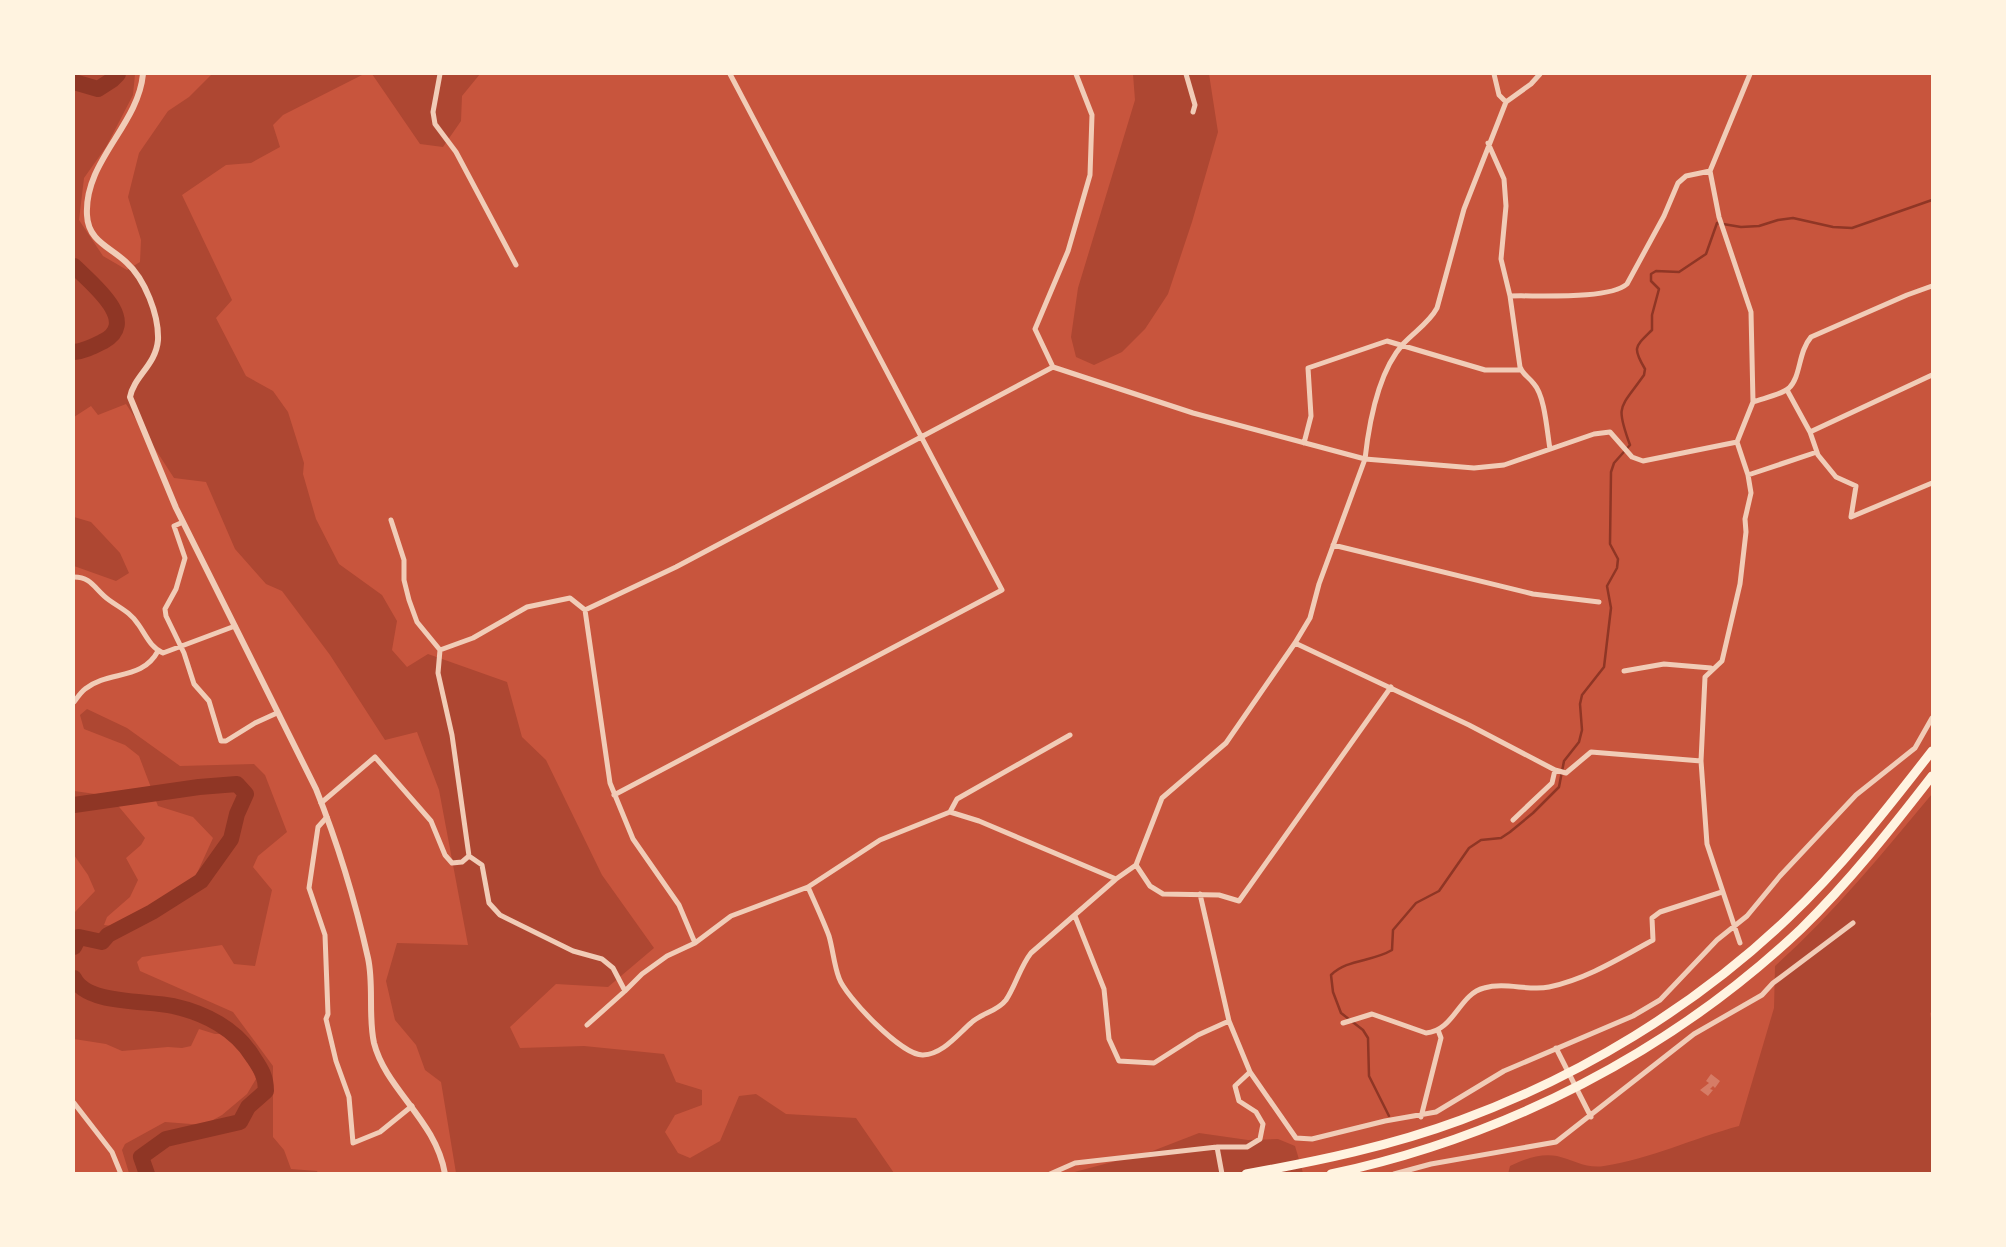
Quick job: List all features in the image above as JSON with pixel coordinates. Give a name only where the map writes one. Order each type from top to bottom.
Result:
[{"type":"highway","points":[[1246,1174],[1345,1154],[1461,1121],[1563,1075],[1639,1033],[1704,989],[1789,918],[1849,854],[1933,751]]},
{"type":"highway","points":[[1331,1174],[1426,1149],[1500,1122],[1600,1073],[1680,1026],[1741,981],[1801,928],[1856,871],[1933,776]]},
{"type":"street","points":[[143,74],[133,110],[97,168],[89,194],[87,215],[90,232],[105,248],[126,261],[137,275],[157,324],[158,342],[151,364],[132,389],[130,397],[183,522],[327,817],[343,859],[368,960],[374,1041],[381,1061],[435,1141],[445,1174]]},
{"type":"street","points":[[440,74],[433,112],[435,124],[456,152],[516,265]]},
{"type":"street","points":[[614,795],[1002,590],[730,74]]},
{"type":"street","points":[[1053,367],[1035,329],[1068,251],[1087,190],[1091,163],[1092,115],[1076,74]]},
{"type":"street","points":[[1186,74],[1195,105],[1193,112]]},
{"type":"street","points":[[1494,74],[1499,96],[1506,102]]},
{"type":"street","points":[[808,887],[829,937],[839,980],[880,1029],[906,1051],[922,1055],[937,1051],[957,1038],[972,1021],[998,1008],[1006,1000],[1031,953],[1116,879],[1136,865],[1162,798],[1226,743],[1310,618],[1319,584],[1364,459],[1384,377],[1402,345],[1431,320],[1437,308],[1464,209],[1506,102],[1531,85],[1540,74]]},
{"type":"street","points":[[1740,943],[1707,844],[1702,761],[1704,677],[1722,661],[1740,584],[1745,519],[1751,493],[1737,442],[1753,402],[1751,312],[1719,217],[1710,171],[1751,78],[1750,74]]},
{"type":"street","points":[[1488,143],[1504,179],[1506,206],[1501,259],[1510,296],[1521,370],[1535,384],[1541,397],[1550,449]]},
{"type":"street","points":[[1510,296],[1598,295],[1620,290],[1627,285],[1678,183],[1686,176],[1710,171]]},
{"type":"street","points":[[1753,402],[1787,390],[1792,384],[1804,345],[1811,337],[1906,295],[1933,286]]},
{"type":"street","points":[[1304,443],[1311,416],[1308,368],[1387,341],[1485,370],[1521,370]]},
{"type":"street","points":[[585,610],[676,567],[1053,367],[1193,412],[1364,459],[1474,468],[1504,465],[1610,432],[1632,457],[1643,461],[1737,442]]},
{"type":"street","points":[[1810,432],[1933,375]]},
{"type":"street","points":[[1787,390],[1810,432],[1817,452],[1836,477],[1856,486],[1851,517],[1933,483]]},
{"type":"street","points":[[1748,475],[1817,452]]},
{"type":"street","points":[[391,520],[404,560],[404,580],[417,622],[440,650],[438,673],[452,735],[469,856],[482,865],[489,903],[500,915],[573,951],[603,959],[613,968],[625,991]]},
{"type":"street","points":[[183,522],[174,526],[185,558],[176,589],[165,609],[194,684],[209,701],[221,741],[226,741],[278,713]]},
{"type":"street","points":[[1333,545],[1533,594],[1599,602]]},
{"type":"street","points":[[74,577],[91,581],[108,600],[124,608],[158,651],[163,653],[235,626]]},
{"type":"street","points":[[440,650],[473,638],[527,607],[570,598],[585,610],[604,752],[614,795],[634,839],[678,905],[695,943]]},
{"type":"street","points":[[1295,643],[1391,687],[1555,771],[1566,773],[1591,752],[1702,761]]},
{"type":"street","points":[[74,702],[85,688],[97,682],[147,666],[158,651]]},
{"type":"street","points":[[1625,671],[1664,664],[1712,668]]},
{"type":"street","points":[[1136,865],[1150,886],[1163,894],[1219,895],[1239,901],[1391,687]]},
{"type":"street","points":[[1200,894],[1229,1021],[1250,1072],[1296,1138],[1312,1139],[1385,1121],[1421,1116],[1436,1112],[1504,1071],[1633,1016],[1660,1000],[1735,923],[1747,916],[1780,876],[1856,795],[1915,748],[1933,718]]},
{"type":"street","points":[[950,812],[957,799],[1070,735]]},
{"type":"street","points":[[321,803],[376,757],[431,821],[445,855],[452,863],[462,862],[469,856]]},
{"type":"street","points":[[1513,820],[1552,783],[1555,771]]},
{"type":"street","points":[[587,1025],[650,968],[695,943],[731,916],[808,887],[880,840],[950,812],[979,821],[1116,879]]},
{"type":"street","points":[[327,817],[317,827],[309,888],[325,935],[328,1001],[326,1019],[336,1061],[349,1097],[353,1143],[380,1132],[412,1106]]},
{"type":"street","points":[[1343,1023],[1372,1014],[1426,1033],[1438,1030],[1472,994],[1482,988],[1548,987],[1598,971],[1653,940],[1652,918],[1660,912],[1722,892]]},
{"type":"street","points":[[1075,916],[1104,989],[1109,1039],[1119,1061],[1154,1063],[1198,1035],[1229,1021]]},
{"type":"street","points":[[1394,1174],[1431,1164],[1556,1142],[1694,1034],[1762,995],[1773,983],[1853,922]]},
{"type":"street","points":[[1421,1116],[1441,1038],[1438,1030]]},
{"type":"street","points":[[1556,1048],[1591,1117]]},
{"type":"street","points":[[1050,1174],[1075,1163],[1217,1147],[1247,1147],[1260,1139],[1264,1124],[1256,1112],[1239,1101],[1235,1086],[1250,1072]]},
{"type":"street","points":[[74,1103],[112,1152],[121,1174]]},
{"type":"street","points":[[1217,1147],[1222,1174]]},
{"type":"shaded area","points":[[74,74],[135,74],[133,95],[106,147],[84,178],[79,220],[103,256],[127,270],[140,262],[141,240],[128,197],[139,153],[168,111],[189,97],[212,74],[364,74],[283,115],[273,125],[280,147],[251,163],[226,165],[182,195],[232,300],[216,318],[246,376],[273,391],[288,412],[304,463],[303,474],[316,519],[339,564],[382,595],[397,621],[392,650],[407,667],[428,654],[507,682],[522,737],[546,760],[602,875],[654,948],[608,987],[556,984],[510,1027],[520,1048],[584,1046],[664,1054],[676,1082],[702,1090],[702,1105],[675,1115],[665,1132],[678,1153],[690,1158],[720,1141],[739,1096],[756,1094],[786,1114],[856,1118],[894,1173],[456,1173],[441,1082],[425,1070],[416,1045],[395,1020],[386,981],[397,943],[468,945],[439,790],[417,732],[385,740],[330,655],[282,591],[266,584],[235,549],[206,482],[174,478],[126,404],[98,415],[91,406],[74,417]]},
{"type":"shaded area","points":[[372,74],[480,74],[462,96],[461,121],[443,147],[420,144]]},
{"type":"shaded area","points":[[1133,74],[1209,74],[1218,132],[1168,294],[1145,329],[1122,352],[1094,365],[1076,357],[1071,337],[1078,288],[1135,100]]},
{"type":"shaded area","points":[[74,517],[91,522],[120,553],[129,573],[116,581],[74,566]]},
{"type":"shaded area","points":[[87,709],[127,728],[180,766],[254,764],[265,775],[287,832],[258,856],[253,867],[272,890],[255,966],[234,964],[222,945],[142,957],[137,962],[140,971],[233,1012],[273,1066],[273,1137],[284,1150],[291,1169],[318,1173],[129,1173],[122,1150],[125,1144],[165,1122],[204,1125],[222,1115],[247,1094],[256,1079],[248,1058],[225,1034],[199,1029],[191,1046],[122,1051],[106,1044],[74,1039],[74,913],[95,891],[74,855],[74,791],[110,796],[145,838],[126,858],[138,880],[130,897],[107,917],[104,925],[112,926],[193,882],[213,838],[193,817],[158,806],[139,756],[125,745],[84,729],[80,715]]},
{"type":"shaded area","points":[[1932,794],[1932,1173],[1508,1174],[1510,1166],[1545,1155],[1592,1166],[1621,1163],[1739,1126],[1774,1008],[1775,966],[1837,905]]},
{"type":"shaded area","points":[[1199,1133],[1248,1140],[1278,1139],[1295,1146],[1303,1173],[1067,1174],[1150,1152]]},
{"type":"building","points":[[1711,1074],[1720,1081],[1715,1088],[1713,1086],[1710,1089],[1713,1090],[1708,1096],[1700,1090],[1709,1083],[1706,1081]]},
{"type":"waterway","points":[[74,82],[98,89],[118,74]]},
{"type":"waterway","points":[[1389,1116],[1369,1076],[1368,1038],[1363,1030],[1341,1013],[1333,992],[1331,975],[1344,966],[1392,950],[1393,930],[1416,903],[1439,891],[1469,848],[1481,840],[1501,838],[1510,832],[1559,787],[1564,761],[1579,742],[1582,730],[1582,695],[1604,667],[1611,608],[1607,586],[1617,568],[1618,559],[1610,544],[1611,472],[1614,463],[1630,445],[1622,422],[1622,407],[1644,375],[1645,369],[1637,348],[1652,330],[1652,315],[1659,289],[1651,281],[1651,274],[1656,271],[1679,272],[1706,254],[1717,223],[1741,227],[1759,226],[1793,218],[1833,227],[1852,228],[1932,200]]},
{"type":"waterway","points":[[74,266],[109,302],[117,323],[114,333],[104,341],[74,352]]},
{"type":"waterway","points":[[74,805],[237,784],[246,794],[237,814],[231,839],[201,881],[152,912],[108,935],[102,942],[79,937],[74,947]]},
{"type":"waterway","points":[[74,978],[81,987],[104,997],[173,1006],[208,1018],[238,1038],[264,1077],[266,1091],[248,1107],[240,1122],[166,1139],[141,1157],[147,1174]]}]
